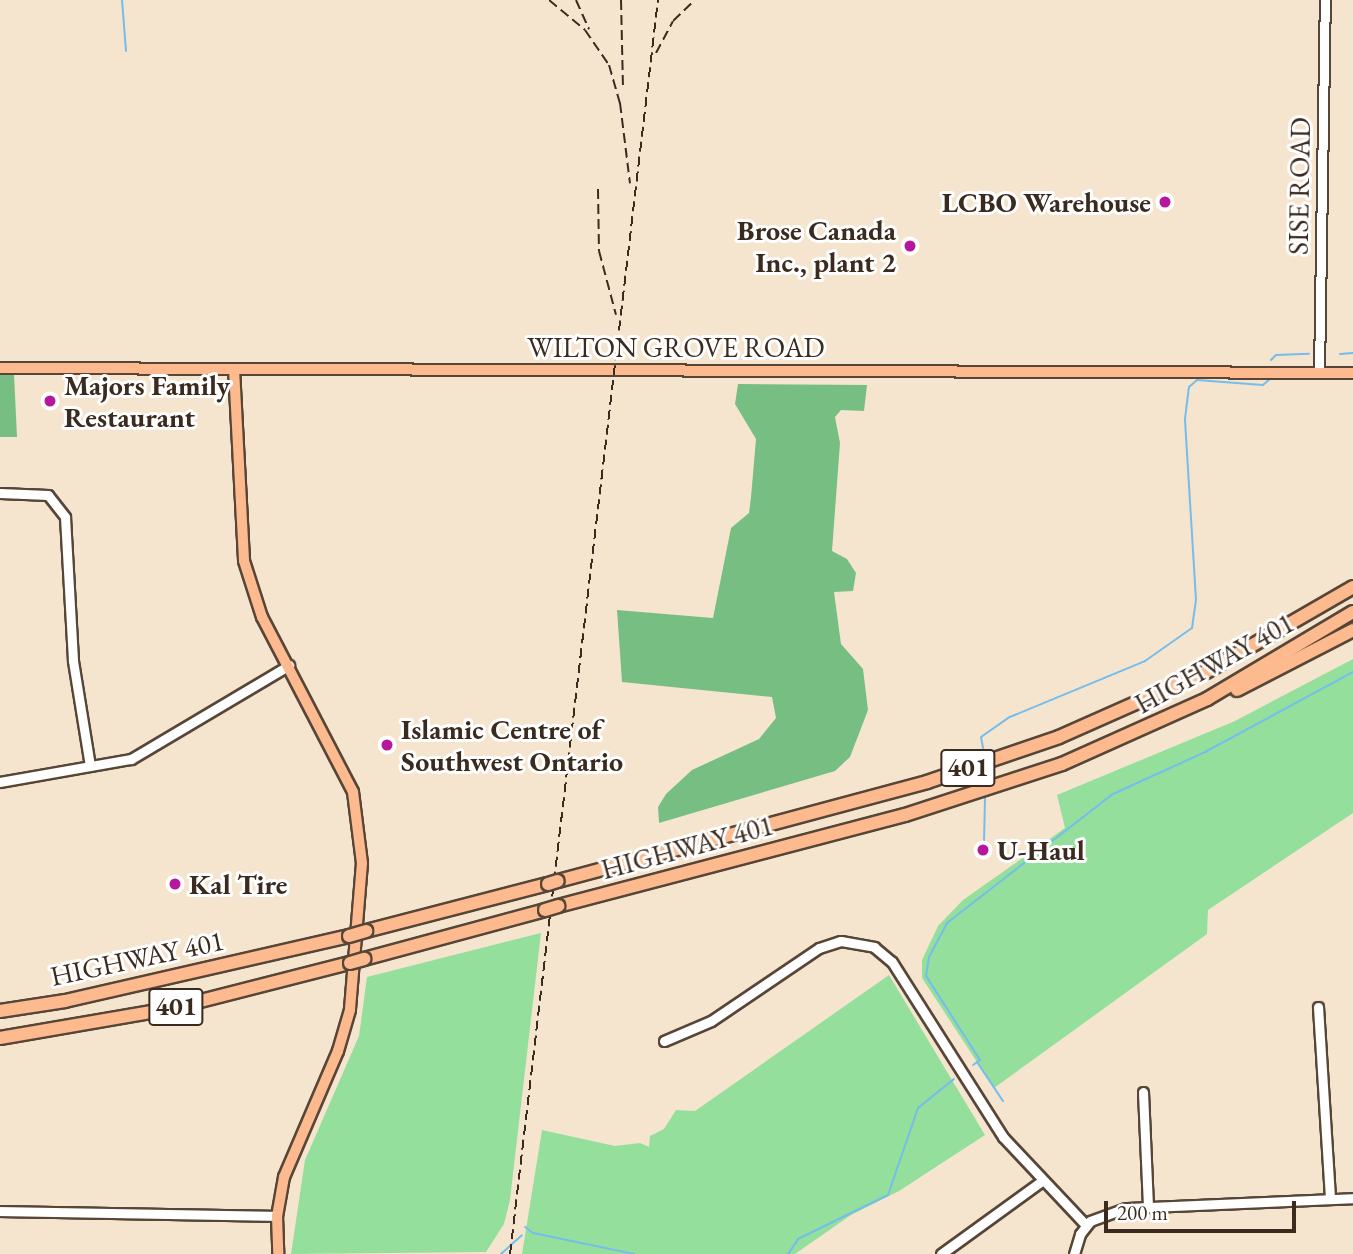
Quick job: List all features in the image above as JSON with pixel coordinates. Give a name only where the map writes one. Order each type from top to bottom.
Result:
[{"type":"highway","points":[[1321,606],[1353,577]]},
{"type":"highway","name":"HIGHWAY 401","points":[[0,1011],[65,1001],[349,936],[927,782],[1059,737],[1206,672],[1353,587]]},
{"type":"highway","name":"HIGHWAY 401","points":[[0,1038],[173,1008],[976,793],[1073,759],[1207,699],[1353,612]]},
{"type":"highway","points":[[1207,699],[1236,691],[1353,630]]},
{"type":"main road","name":"WILTON GROVE ROAD","points":[[0,368],[1353,373]]},
{"type":"main road","points":[[234,369],[244,561],[262,617],[353,792],[362,863],[350,1010],[338,1051],[284,1177],[277,1216],[278,1254]]},
{"type":"street","name":"SISE ROAD","points":[[1319,373],[1325,0]]},
{"type":"street","points":[[0,493],[48,495],[65,517],[73,661],[90,766]]},
{"type":"street","points":[[0,782],[131,760],[289,665]]},
{"type":"street","points":[[664,1041],[711,1021],[819,948],[841,941],[867,944],[892,961],[1003,1137],[1086,1225]]},
{"type":"street","points":[[1318,1007],[1330,1199]]},
{"type":"street","points":[[1143,1092],[1149,1207]]},
{"type":"street","points":[[941,1254],[1042,1181]]},
{"type":"street","points":[[1074,1254],[1086,1225],[1107,1212],[1149,1207],[1353,1198]]},
{"type":"street","points":[[0,1211],[277,1216]]},
{"type":"green space","points":[[14,374],[17,437],[0,437],[0,375]]},
{"type":"green space","points":[[738,384],[867,385],[864,411],[841,410],[835,417],[840,443],[832,551],[847,559],[856,573],[853,591],[834,592],[841,644],[863,669],[868,710],[850,757],[835,771],[659,823],[658,807],[666,794],[692,770],[759,739],[776,718],[772,697],[622,682],[617,610],[713,618],[731,528],[749,513],[751,497],[756,439],[735,404]]},
{"type":"green space","points":[[1353,659],[1353,813],[1208,910],[1207,934],[994,1088],[922,978],[922,960],[938,926],[963,900],[1065,828],[1057,795],[1235,721]]},
{"type":"green space","points":[[541,933],[510,1200],[504,1224],[486,1252],[291,1254],[305,1160],[359,1036],[367,977]]},
{"type":"green space","points":[[889,975],[985,1135],[899,1191],[851,1215],[795,1254],[522,1254],[542,1130],[615,1146],[640,1143],[649,1147],[650,1136],[664,1129],[676,1110],[695,1111]]},
{"type":"waterway","points":[[122,0],[126,51]]},
{"type":"waterway","points":[[1340,354],[1353,353]]},
{"type":"waterway","points":[[1271,360],[1276,355],[1309,354]]},
{"type":"waterway","points":[[983,748],[981,737],[1010,717],[1145,661],[1192,628],[1196,600],[1185,419],[1189,387],[1197,380],[1263,385],[1271,378]]},
{"type":"waterway","points":[[973,1065],[980,1060],[926,976],[929,957],[947,923],[1113,794],[1205,752],[1353,672]]},
{"type":"waterway","points":[[984,842],[985,798]]},
{"type":"waterway","points":[[977,1062],[1003,1101]]},
{"type":"waterway","points":[[788,1254],[798,1239],[888,1195],[918,1108],[954,1079]]},
{"type":"waterway","points":[[525,1227],[533,1233],[634,1254]]},
{"type":"waterway","points":[[501,1254],[522,1235]]},
{"type":"railway","points":[[549,0],[585,30],[609,65],[620,103],[630,183]]},
{"type":"railway","points":[[576,0],[589,29]]},
{"type":"railway","points":[[621,0],[623,87]]},
{"type":"railway","points":[[510,1254],[658,0]]},
{"type":"railway","points":[[656,53],[673,21],[695,0]]},
{"type":"railway","points":[[598,189],[599,251],[616,315]]},
{"type":"place","name":"LCBO Warehouse","points":[[1165,202]]},
{"type":"place","name":"Brose Canada Inc., plant 2","points":[[910,246]]},
{"type":"place","name":"Majors Family Restaurant","points":[[50,401]]},
{"type":"place","name":"Islamic Centre of Southwest Ontario","points":[[387,745]]},
{"type":"place","name":"U-Haul","points":[[983,850]]},
{"type":"place","name":"Kal Tire","points":[[175,884]]}]
